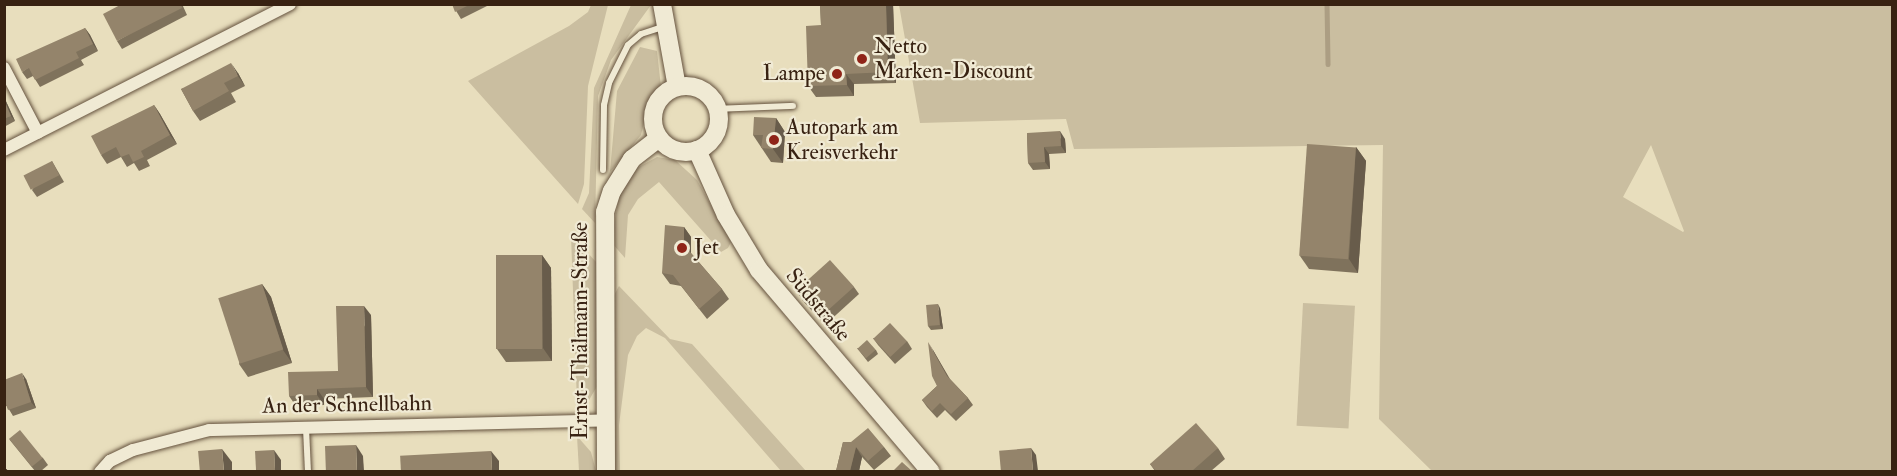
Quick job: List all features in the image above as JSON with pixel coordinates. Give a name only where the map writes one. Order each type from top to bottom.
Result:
[{"type":"main road","points":[[662,4],[664,27],[677,87]]},
{"type":"main road","points":[[677,87],[699,89],[708,95],[717,109],[718,126],[714,136],[697,150],[677,151],[658,138],[652,123],[656,104],[677,87]]},
{"type":"main road","name":"Ernst-Thälmann-Straße","points":[[606,471],[605,212],[632,159],[658,138]]},
{"type":"main road","name":"Südstraße","points":[[697,150],[726,215],[759,270],[931,471]]},
{"type":"street","points":[[4,150],[290,4]]},
{"type":"street","points":[[4,68],[39,133]]},
{"type":"street","name":"An der Schnellbahn","points":[[100,471],[110,461],[133,450],[209,430],[605,420]]},
{"type":"lane","points":[[603,170],[604,105],[618,63],[641,34],[664,27]]},
{"type":"lane","points":[[717,109],[793,106]]},
{"type":"lane","points":[[306,427],[308,471]]},
{"type":"shaded area","points":[[591,5],[608,5],[588,86],[584,184],[578,204],[468,81],[569,26],[588,12]]},
{"type":"shaded area","points":[[631,5],[651,5],[611,60],[598,96],[595,223],[582,209],[589,193],[594,88]]},
{"type":"shaded area","points":[[899,5],[1892,5],[1892,471],[1432,471],[1379,419],[1383,145],[1074,149],[1066,119],[920,123]],"holes":[[[1651,145],[1684,231],[1623,197]]]},
{"type":"shaded area","points":[[640,47],[657,51],[661,87],[647,110],[641,135],[610,172],[617,91]]},
{"type":"shaded area","points":[[657,157],[675,160],[697,180],[731,242],[728,248],[721,252],[659,182],[638,199],[628,215],[625,258],[611,242],[619,196],[637,168]]},
{"type":"shaded area","points":[[571,235],[598,264],[599,383],[589,400],[580,406],[577,403]]},
{"type":"shaded area","points":[[619,286],[670,339],[692,344],[806,471],[781,471],[665,338],[646,328],[637,336],[628,355],[619,425],[620,471],[613,471],[612,299]]},
{"type":"shaded area","points":[[1303,303],[1355,306],[1348,429],[1297,426]]},
{"type":"shaded area","points":[[577,436],[591,452],[596,471],[579,471]]},
{"type":"building","points":[[122,4],[181,4],[182,8],[117,41],[103,14]]},
{"type":"building","points":[[452,4],[471,4],[455,12]]},
{"type":"building","name":"Netto Marken-Discount","points":[[820,4],[886,4],[888,72],[846,74],[847,85],[808,86],[806,26],[821,25]]},
{"type":"building","points":[[85,28],[93,44],[76,52],[79,58],[35,80],[29,68],[22,72],[16,59]]},
{"type":"building","points":[[231,63],[238,76],[224,83],[229,91],[193,111],[181,89]]},
{"type":"building","points":[[4,100],[11,116],[4,119]]},
{"type":"building","points":[[154,105],[170,135],[141,151],[144,157],[133,162],[129,154],[121,157],[116,147],[101,155],[91,136]]},
{"type":"building","points":[[754,117],[776,118],[773,149],[761,148],[763,135],[753,135]]},
{"type":"building","points":[[1060,131],[1061,146],[1044,147],[1045,162],[1028,163],[1027,133]]},
{"type":"building","points":[[1307,144],[1356,147],[1348,259],[1299,256]]},
{"type":"building","points":[[52,161],[59,175],[31,190],[23,176]]},
{"type":"building","points":[[665,225],[684,227],[684,245],[722,289],[699,309],[673,275],[662,273]]},
{"type":"building","points":[[496,255],[542,255],[542,349],[496,349]]},
{"type":"building","points":[[830,260],[854,287],[820,318],[796,291]]},
{"type":"building","points":[[262,284],[283,350],[240,364],[218,298]]},
{"type":"building","points":[[938,304],[940,325],[928,326],[926,305]]},
{"type":"building","points":[[336,306],[364,306],[366,387],[317,389],[317,395],[289,396],[288,372],[338,371]]},
{"type":"building","points":[[890,323],[907,341],[890,357],[873,339]]},
{"type":"building","points":[[867,340],[876,350],[866,358],[857,349]]},
{"type":"building","points":[[928,342],[947,376],[968,398],[951,414],[940,403],[932,411],[922,400],[937,386],[932,376]]},
{"type":"building","points":[[22,373],[31,402],[8,410],[4,399],[4,380]]},
{"type":"building","points":[[1196,423],[1218,448],[1192,471],[1156,471],[1150,464]]},
{"type":"building","points":[[868,428],[884,447],[868,461],[856,447],[850,471],[836,471],[843,442],[851,442]]},
{"type":"building","points":[[20,430],[43,458],[32,467],[9,439]]},
{"type":"building","points":[[356,445],[357,471],[326,472],[325,446]]},
{"type":"building","points":[[1031,448],[1033,471],[1001,472],[999,451]]},
{"type":"building","points":[[222,449],[224,471],[200,472],[198,451]]},
{"type":"building","points":[[274,450],[275,471],[256,472],[255,451]]},
{"type":"building","points":[[491,451],[492,471],[401,472],[400,456]]},
{"type":"building","points":[[902,462],[912,471],[893,471]]},
{"type":"waterway","points":[[1327,4],[1328,64]]},
{"type":"place","name":"Netto Marken-Discount","points":[[862,59]]},
{"type":"place","name":"Lampe","points":[[837,74]]},
{"type":"place","name":"Autopark am Kreisverkehr","points":[[774,140]]},
{"type":"place","name":"Jet","points":[[682,248]]}]
